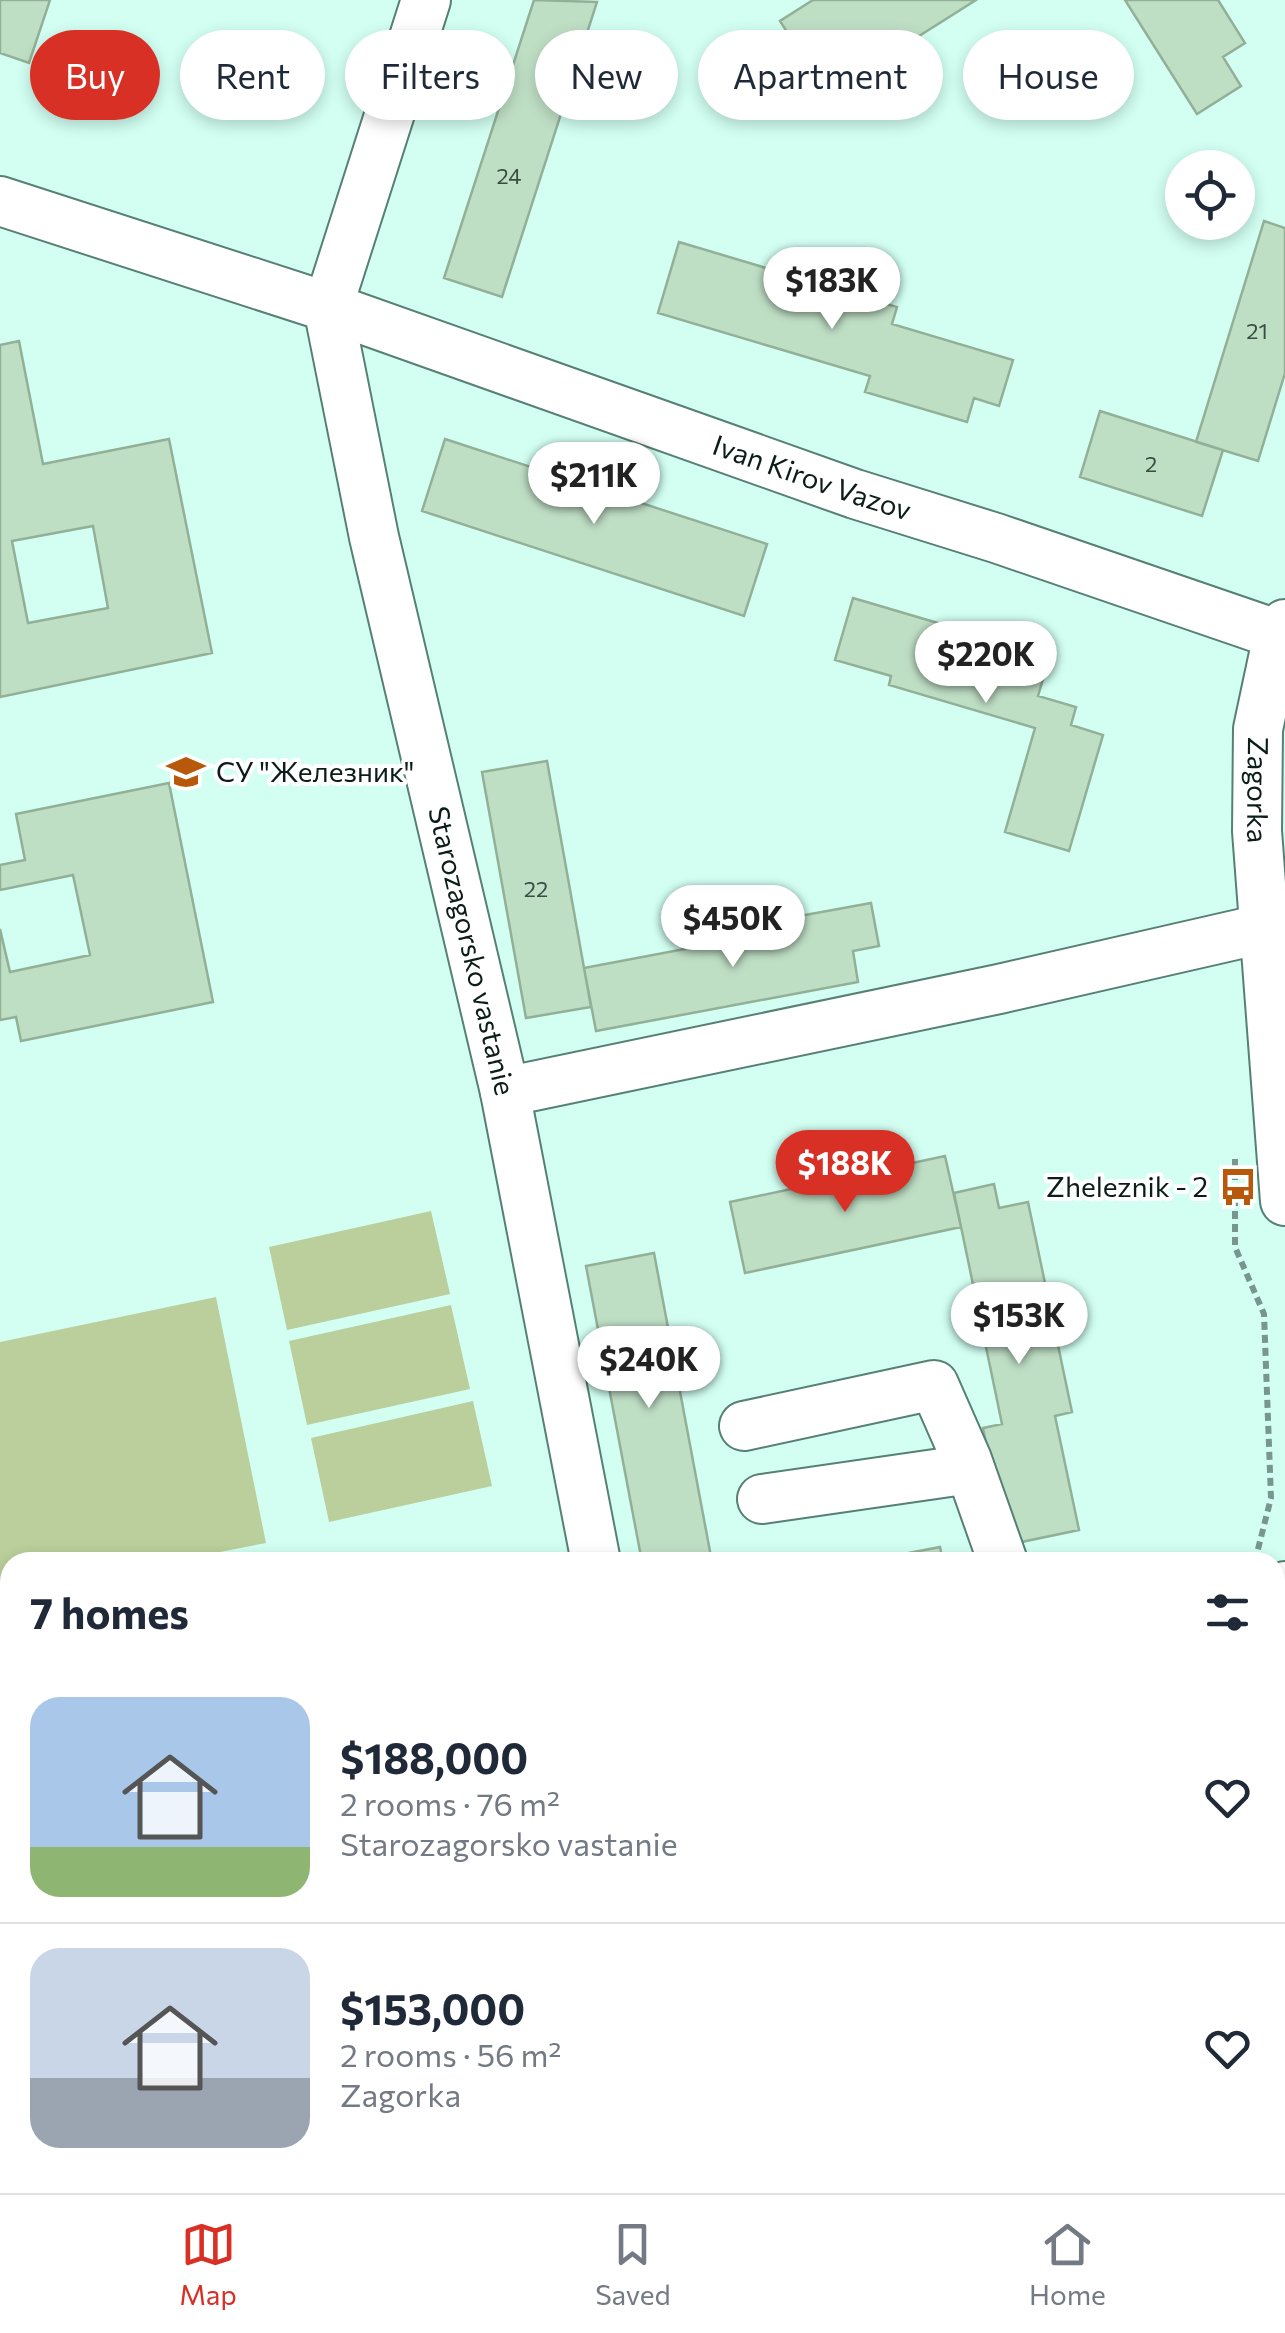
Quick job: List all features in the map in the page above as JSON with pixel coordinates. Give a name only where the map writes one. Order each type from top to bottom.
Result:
[{"type":"street","name":"Starozagorsko vastanie","points":[[426,0],[328,306],[374,537],[505,1092],[594,1552]]},
{"type":"street","name":"Ivan Kirov Vazov","points":[[0,201],[328,306],[855,494],[1283,632]]},
{"type":"street","name":"Zagorka","points":[[1283,632],[1258,729],[1271,837],[1266,928],[1285,1200]]},
{"type":"street","points":[[505,1092],[1000,989],[1266,928]]},
{"type":"street","points":[[744,1426],[934,1385],[999,1552]]},
{"type":"street","points":[[762,1500],[970,1469]]},
{"type":"green space","points":[[431,1211],[450,1294],[287,1330],[269,1247]]},
{"type":"green space","points":[[216,1297],[266,1543],[220,1552],[0,1552],[0,1342]]},
{"type":"green space","points":[[451,1305],[470,1389],[307,1425],[289,1341]]},
{"type":"green space","points":[[473,1401],[492,1486],[329,1522],[311,1438]]},
{"type":"building","points":[[0,0],[50,0],[40,30],[30,30],[29,63],[0,53]]},
{"type":"building","points":[[534,0],[597,2],[588,30],[535,30],[535,120],[559,120],[502,297],[444,278],[495,120],[515,120],[515,59]]},
{"type":"building","points":[[813,0],[976,0],[929,30],[786,30],[780,21]]},
{"type":"building","points":[[1125,0],[1218,0],[1245,43],[1223,57],[1241,86],[1197,114]]},
{"type":"building","points":[[1264,221],[1285,228],[1285,373],[1258,461],[1196,442]]},
{"type":"building","points":[[679,242],[897,307],[892,324],[1013,360],[999,406],[974,398],[967,422],[865,392],[870,376],[658,313]]},
{"type":"building","points":[[19,341],[43,464],[169,439],[212,653],[0,697],[0,345]],"holes":[[[93,526],[108,608],[28,623],[12,541]]]},
{"type":"building","points":[[1100,411],[1223,450],[1202,516],[1080,477]]},
{"type":"building","points":[[445,439],[767,544],[744,616],[422,511]]},
{"type":"building","points":[[853,598],[1050,656],[1038,696],[1076,707],[1071,725],[1103,735],[1069,851],[1005,832],[1035,728],[889,685],[891,676],[835,660]]},
{"type":"building","points":[[547,761],[591,1007],[526,1018],[482,772]]},
{"type":"building","points":[[169,783],[213,1002],[21,1041],[16,1017],[0,1020],[0,929],[10,972],[90,955],[73,875],[0,890],[0,865],[25,860],[16,814]]},
{"type":"building","points":[[871,903],[879,946],[853,951],[858,982],[596,1031],[584,968],[796,928],[794,917]]},
{"type":"building","points":[[945,1156],[961,1227],[745,1273],[730,1202]]},
{"type":"building","points":[[994,1184],[999,1208],[1028,1202],[1072,1412],[1055,1416],[1079,1530],[1007,1545],[983,1428],[1002,1424],[954,1193]]},
{"type":"building","points":[[654,1253],[710,1552],[640,1552],[586,1266]]},
{"type":"building","points":[[940,1547],[941,1552],[914,1552]]},
{"type":"place","name":"СУ \"Железник\"","points":[[186,772]]},
{"type":"place","name":"Zheleznik - 2","points":[[1238,1187]]}]
